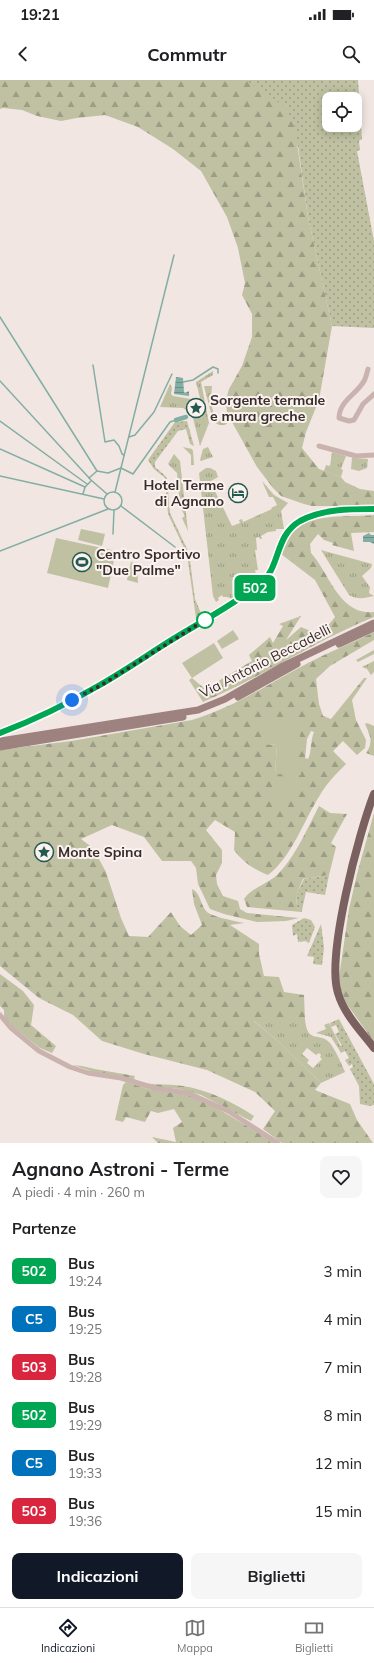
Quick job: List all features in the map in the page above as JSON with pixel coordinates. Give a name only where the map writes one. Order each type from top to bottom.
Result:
[{"type":"main road","name":"Via Antonio Beccadelli","points":[[0,741],[184,713],[202,708],[225,699],[281,667],[374,623]]},
{"type":"main road","name":"Via Antonio Beccadelli","points":[[0,747],[172,720],[200,714],[224,704],[296,665],[374,628]]},
{"type":"main road","points":[[374,794],[362,832],[344,908],[335,972],[336,988],[342,1005],[374,1048]]},
{"type":"street","points":[[368,369],[364,381],[348,398],[342,407],[340,418],[349,421],[354,420],[363,404],[374,394]]},
{"type":"street","points":[[319,446],[356,456],[374,455]]},
{"type":"street","points":[[0,734],[100,686],[219,612],[258,585],[270,572],[284,536],[293,526],[301,521],[319,514],[350,509],[374,509]]},
{"type":"street","points":[[0,1015],[11,1028],[39,1051],[70,1067],[88,1073],[121,1078],[154,1088],[188,1093],[228,1111],[278,1143]]},
{"type":"green space","points":[[0,80],[245,80],[262,90],[286,108],[294,123],[308,217],[332,326],[319,400],[306,432],[302,448],[319,469],[341,477],[345,482],[360,489],[374,491],[374,506],[312,506],[281,496],[257,467],[227,413],[226,400],[229,389],[242,366],[252,337],[252,314],[242,295],[245,283],[238,248],[227,217],[201,171],[173,149],[138,127],[105,115],[61,121],[37,116],[22,110],[0,109]]},
{"type":"green space","points":[[245,80],[358,80],[359,92],[322,92],[322,132],[362,132],[362,139],[359,141],[360,150],[357,151],[374,241],[374,328],[332,326],[308,217],[298,146]]},
{"type":"green space","points":[[213,371],[213,375],[201,382],[209,423],[200,446],[192,414],[183,408],[160,407],[170,384],[172,388],[171,394],[173,396],[191,399],[197,398],[192,406],[196,415],[201,416],[203,410],[196,382]]},
{"type":"green space","points":[[204,386],[212,386],[211,400],[214,414],[219,421],[225,419],[227,424],[220,425],[213,421]]},
{"type":"green space","points":[[187,421],[194,446],[190,444],[186,429],[178,431],[155,462],[155,467],[167,479],[170,513],[189,553],[195,599],[203,618],[198,621],[196,618],[187,554],[168,514],[165,478],[154,469],[148,460],[175,422]]},
{"type":"green space","points":[[183,447],[192,449],[194,465],[191,465],[191,455]]},
{"type":"green space","points":[[208,447],[213,457],[201,461],[203,449]]},
{"type":"green space","points":[[332,452],[346,456],[341,469],[343,470],[341,477],[324,471],[326,465],[330,466]]},
{"type":"green space","points":[[174,454],[180,461],[188,531],[182,518],[185,516],[180,507],[177,473],[168,464]]},
{"type":"green space","points":[[352,458],[368,459],[367,468],[359,471],[351,469]]},
{"type":"green space","points":[[206,468],[216,471],[218,477],[211,481],[213,484],[216,483],[217,485],[213,487],[232,526],[240,523],[239,520],[242,519],[243,522],[272,509],[271,508],[277,505],[273,497],[269,497],[262,481],[274,495],[288,503],[281,511],[284,529],[276,529],[276,531],[268,532],[261,536],[262,539],[259,537],[256,538],[257,550],[255,550],[258,570],[255,570],[257,579],[255,577],[250,585],[253,586],[232,599],[223,597],[222,595],[216,602],[213,596],[199,473]]},
{"type":"green space","points":[[374,515],[374,532],[351,533],[354,551],[332,545],[333,543],[324,540],[318,534],[310,544],[311,553],[343,600],[352,607],[362,611],[374,612],[374,617],[331,637],[246,682],[203,702],[189,680],[192,678],[205,689],[252,661],[249,655],[270,637],[273,643],[283,626],[279,624],[301,616],[286,640],[301,627],[313,632],[326,628],[335,617],[315,580],[281,554],[288,539],[296,529],[305,523],[316,519],[340,516]]},
{"type":"green space","points":[[81,529],[105,534],[102,546],[78,540]]},
{"type":"green space","points":[[56,538],[116,551],[108,588],[47,573]]},
{"type":"green space","points":[[321,550],[372,564],[371,568],[362,576],[370,587],[369,593],[374,596],[358,598],[349,595]]},
{"type":"green space","points":[[131,562],[137,564],[138,583],[127,580]]},
{"type":"green space","points":[[233,630],[239,639],[222,649],[217,641]]},
{"type":"green space","points":[[374,632],[374,640],[330,666],[316,679],[319,704],[323,716],[331,719],[364,678],[367,678],[352,700],[356,720],[366,740],[365,748],[357,755],[343,741],[333,751],[346,764],[323,791],[284,858],[268,875],[249,865],[234,850],[235,832],[215,820],[206,830],[222,850],[222,863],[216,875],[217,884],[223,896],[238,901],[240,909],[247,913],[299,918],[286,921],[257,922],[210,909],[198,884],[196,868],[191,861],[162,861],[144,837],[112,825],[81,839],[93,848],[106,872],[121,918],[129,936],[148,937],[171,912],[180,926],[191,935],[202,925],[194,904],[192,889],[197,893],[203,906],[210,914],[244,923],[230,925],[259,944],[259,954],[264,976],[279,977],[284,992],[304,995],[305,1020],[254,1021],[279,1042],[321,1083],[315,1090],[350,1104],[357,1120],[373,1143],[282,1143],[263,1129],[275,1111],[255,1092],[207,1070],[144,1054],[102,1041],[73,1015],[39,998],[0,966],[0,750],[71,741],[192,720],[237,702],[308,663]],"holes":[[[278,719],[298,761],[301,761],[275,774],[277,745],[265,744],[278,722]],[[311,731],[314,732],[310,753],[308,759],[305,759],[307,739]]]},
{"type":"green space","points":[[214,643],[223,658],[192,678],[182,663]]},
{"type":"green space","points":[[374,650],[374,654],[358,662],[356,660]]},
{"type":"green space","points":[[374,661],[374,672],[371,675],[367,669],[362,667]]},
{"type":"green space","points":[[278,719],[301,720],[298,761],[302,761],[301,775],[275,774],[277,745],[264,744],[266,721],[278,722]]},
{"type":"green space","points":[[367,723],[374,726],[374,756],[366,753],[371,742],[370,735],[365,724]]},
{"type":"green space","points":[[273,776],[296,777],[295,788],[272,787]]},
{"type":"green space","points":[[273,789],[296,790],[296,801],[273,800]]},
{"type":"green space","points":[[319,806],[330,813],[347,814],[331,843],[336,847],[329,875],[303,879],[297,893],[296,908],[302,910],[302,912],[247,907],[244,899],[247,895],[251,891],[275,877],[291,858]]},
{"type":"green space","points":[[374,813],[374,1042],[346,1003],[341,990],[339,977],[349,909]]},
{"type":"green space","points":[[329,875],[325,895],[306,892],[302,910],[296,908],[297,893],[304,879]]},
{"type":"green space","points":[[304,918],[311,920],[315,927],[309,943],[305,941],[298,942],[297,934],[293,936],[292,925]]},
{"type":"green space","points":[[321,924],[324,948],[322,965],[313,964],[314,957],[307,956]]},
{"type":"green space","points":[[0,974],[23,991],[34,1005],[31,1025],[56,1046],[52,1053],[40,1048],[12,1026],[4,1017],[4,1010],[0,1006]]},
{"type":"green space","points":[[339,1019],[374,1084],[374,1105],[370,1106],[360,1104],[359,1086],[350,1069],[353,1067],[352,1064],[349,1066],[345,1060],[349,1058],[345,1051],[341,1053],[338,1048],[342,1046],[335,1034],[339,1032],[336,1025],[331,1027],[330,1023]]},
{"type":"green space","points":[[253,1020],[305,1020],[306,1028],[311,1035],[322,1038],[330,1043],[345,1072],[321,1083],[279,1042]],"holes":[[[307,1048],[316,1055],[319,1053],[322,1059],[313,1068],[307,1063],[309,1060],[302,1054]]]},
{"type":"green space","points":[[329,1023],[341,1047],[338,1048],[331,1037],[316,1033],[326,1029],[324,1025]]},
{"type":"green space","points":[[73,1065],[135,1076],[134,1079],[146,1083],[177,1085],[202,1090],[229,1101],[254,1116],[251,1121],[201,1095],[180,1089],[156,1087],[94,1072]]},
{"type":"green space","points":[[126,1082],[148,1089],[181,1093],[202,1099],[275,1143],[158,1143],[152,1137],[176,1142],[173,1128],[182,1122],[174,1109],[158,1113],[151,1111],[145,1122],[126,1117],[123,1122],[115,1120],[123,1085]]},
{"type":"water","points":[[176,377],[183,378],[184,392],[189,391],[189,396],[174,394]]},
{"type":"water","points":[[369,533],[374,535],[374,544],[370,542],[363,542],[363,536]]},
{"type":"waterway","points":[[115,492],[174,255]]},
{"type":"waterway","points":[[0,317],[97,471]]},
{"type":"waterway","points":[[93,365],[105,442],[114,440],[124,455]]},
{"type":"waterway","points":[[183,382],[193,380],[213,367],[218,369],[218,373]]},
{"type":"waterway","points":[[129,437],[135,435],[154,412],[172,374]]},
{"type":"waterway","points":[[0,381],[91,480],[107,494]]},
{"type":"waterway","points":[[194,408],[199,400]]},
{"type":"waterway","points":[[176,420],[186,417]]},
{"type":"waterway","points":[[89,478],[97,471],[108,473],[121,468],[133,474],[170,422],[176,420]]},
{"type":"waterway","points":[[0,421],[87,484]]},
{"type":"waterway","points":[[0,449],[85,487]]},
{"type":"waterway","points":[[0,476],[104,499]]},
{"type":"waterway","points":[[83,494],[85,487],[91,481]]},
{"type":"waterway","points":[[113,492],[117,493],[121,497],[122,501],[121,505],[117,509],[113,510],[109,509],[105,505],[104,501],[105,497],[109,493],[113,492]]},
{"type":"waterway","points":[[121,506],[175,547]]},
{"type":"waterway","points":[[0,551],[108,509]]},
{"type":"waterway","points":[[113,534],[114,510]]},
{"type":"bus line","name":"502","points":[[0,733],[19,726],[100,686],[166,643],[219,612],[258,585],[268,576],[284,536],[293,526],[301,521],[319,514],[350,509],[374,509]]},
{"type":"place","name":"Sorgente termale e mura greche","points":[[196,408]]},
{"type":"place","name":"Hotel Terme di Agnano","points":[[238,493]]},
{"type":"place","name":"Centro Sportivo \"Due Palme\"","points":[[82,562]]},
{"type":"place","name":"Monte Spina","points":[[44,852]]},
{"type":"route","points":[[72,700],[100,686],[166,643],[208,618],[205,620]]}]
